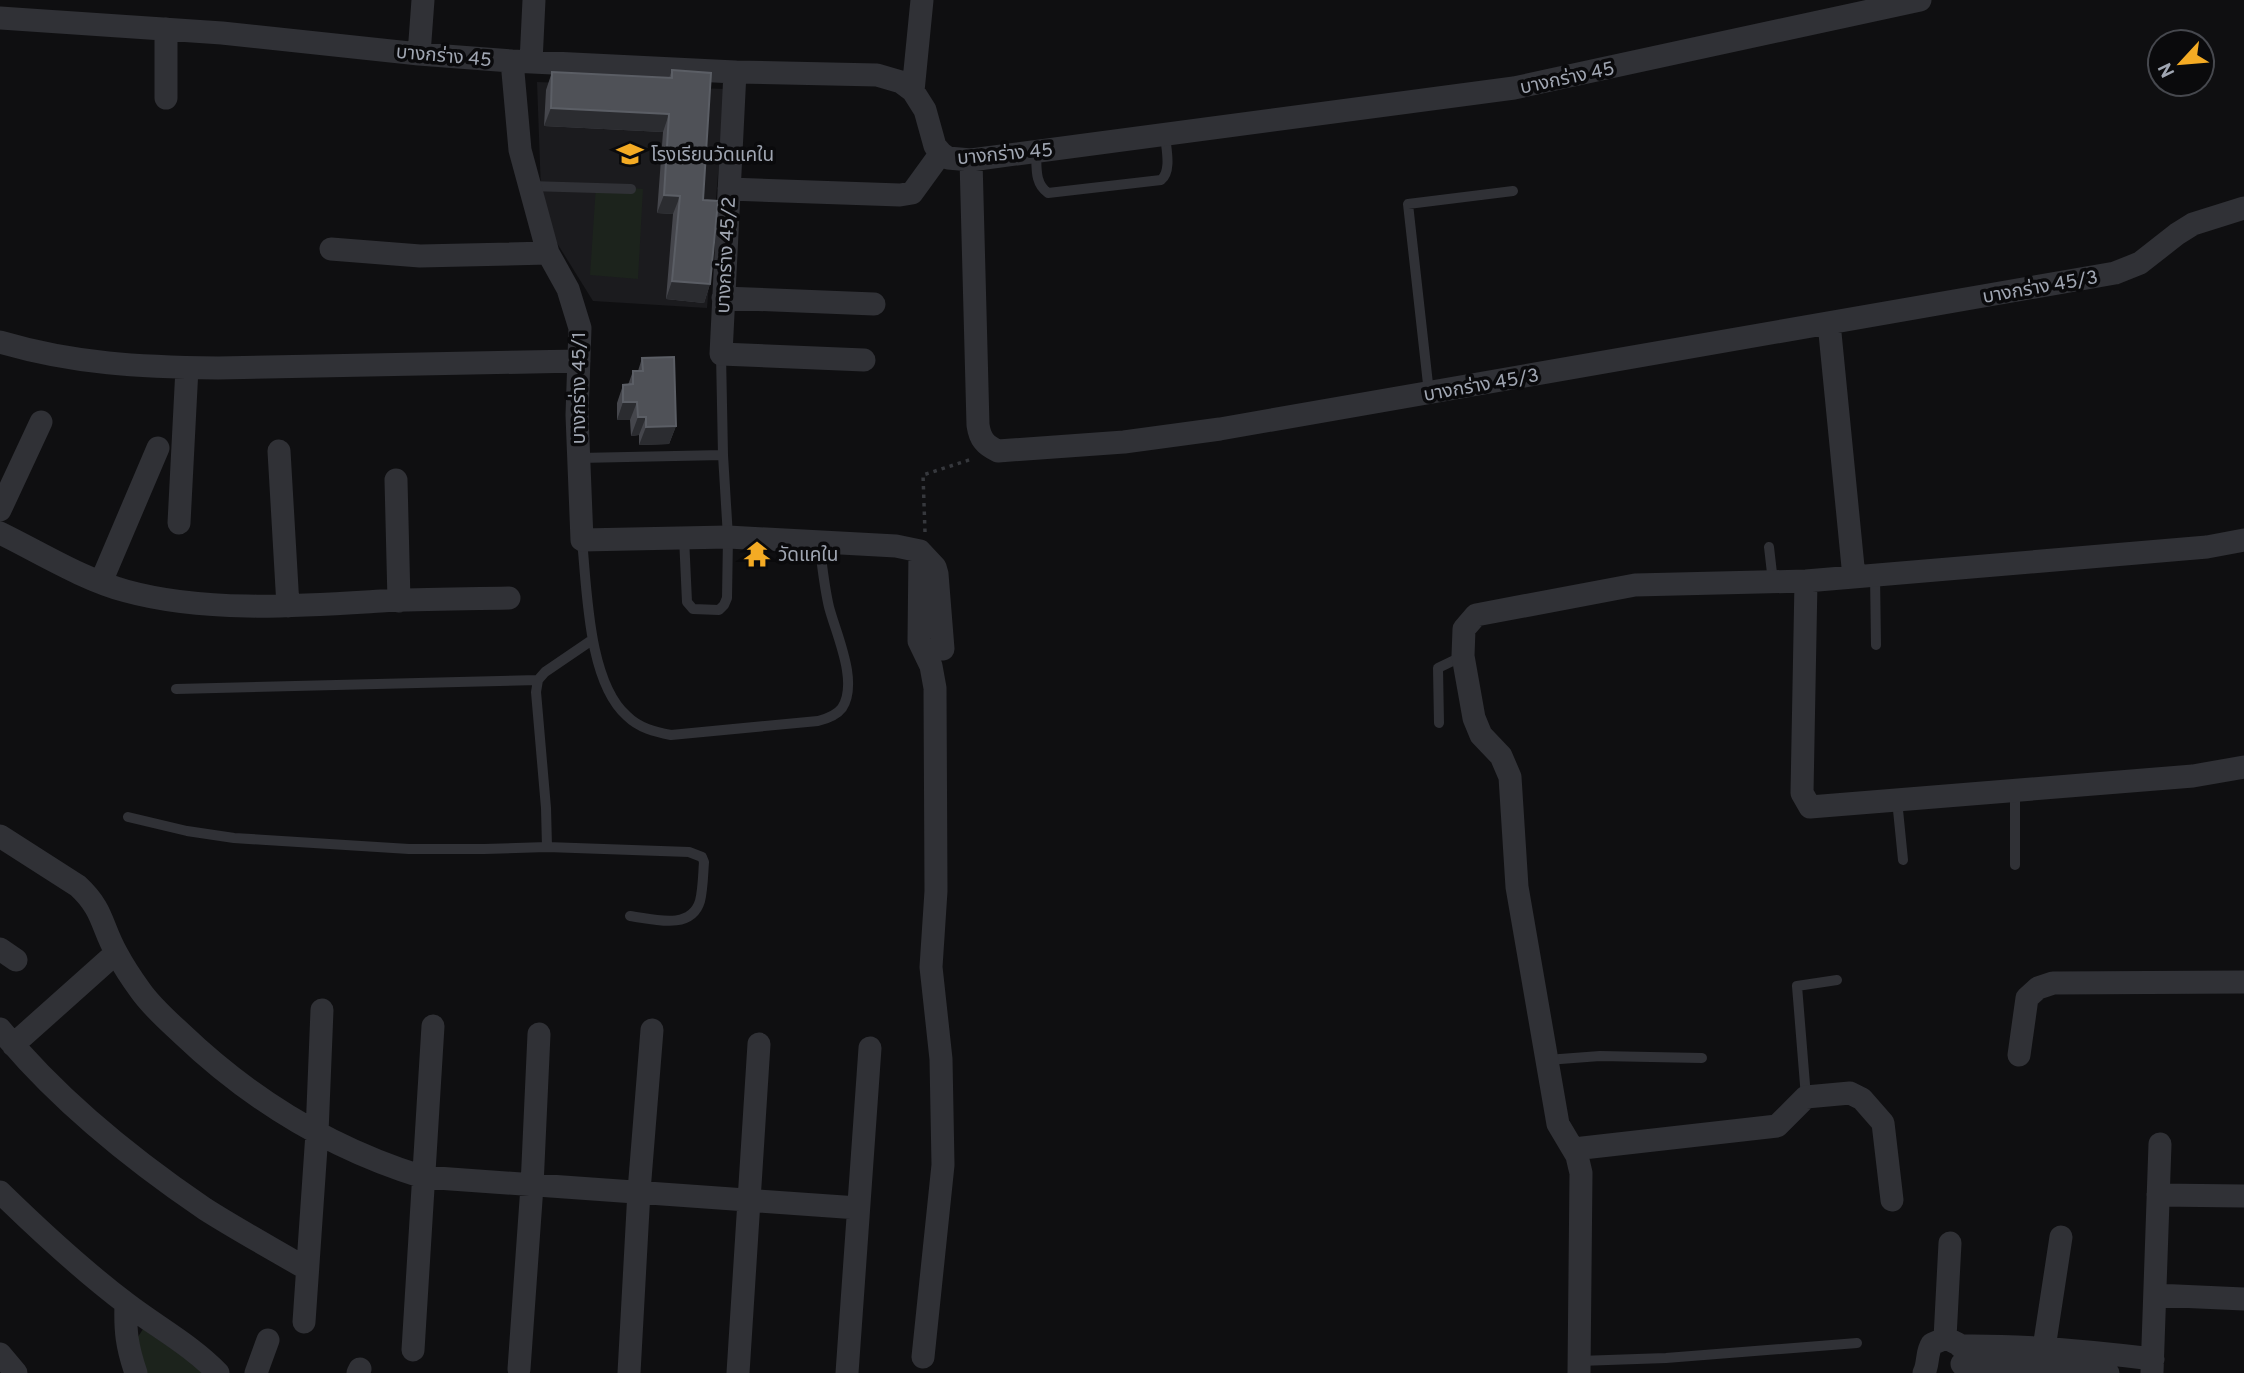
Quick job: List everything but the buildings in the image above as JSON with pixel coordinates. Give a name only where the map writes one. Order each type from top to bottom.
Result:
[{"type":"street","points":[[419,54],[423,0]]},
{"type":"street","name":"บางกร่าง 45/1","points":[[534,0],[522,62],[520,150],[548,253],[568,289],[580,328],[578,458],[582,540]]},
{"type":"street","points":[[914,91],[922,0]]},
{"type":"street","name":"บางกร่าง 45","points":[[13,12],[419,54],[522,62],[735,72],[877,75],[901,82],[914,91],[925,110],[935,145],[941,153],[948,158],[971,160],[1514,88],[1920,0]]},
{"type":"street","points":[[166,29],[166,98]]},
{"type":"street","name":"บางกร่าง 45/2","points":[[721,354],[735,72]]},
{"type":"street","points":[[729,190],[900,195],[912,193],[941,153]]},
{"type":"street","points":[[971,160],[979,436],[987,446],[998,451]]},
{"type":"street","name":"บางกร่าง 45/3","points":[[998,451],[1124,442],[1220,429],[2115,273],[2140,263],[2193,224],[2244,208]]},
{"type":"street","points":[[331,249],[420,256],[548,253]]},
{"type":"street","points":[[723,298],[874,304]]},
{"type":"street","points":[[1829,323],[1864,576]]},
{"type":"street","points":[[0,342],[86,362],[159,368],[579,362]]},
{"type":"street","points":[[721,354],[864,360]]},
{"type":"street","points":[[179,523],[187,368]]},
{"type":"street","points":[[0,510],[41,422]]},
{"type":"street","points":[[101,582],[158,448]]},
{"type":"street","points":[[279,451],[288,606]]},
{"type":"street","points":[[396,480],[399,601]]},
{"type":"street","points":[[0,533],[101,582],[126,591],[157,597],[214,604],[288,606],[509,598]]},
{"type":"street","points":[[582,540],[728,537],[896,546],[923,553],[935,566],[937,574],[943,649]]},
{"type":"street","points":[[1579,1367],[1581,1173],[1574,1149],[1558,1124],[1517,887],[1510,777],[1501,756],[1481,735],[1474,718],[1463,656],[1464,628],[1476,615],[1635,586],[1806,581],[2207,547],[2244,540]]},
{"type":"street","points":[[923,553],[917,622],[919,641],[931,666],[935,688],[936,891],[931,967],[941,1059],[943,1166],[923,1357]]},
{"type":"street","points":[[1806,581],[1802,793],[1810,807],[2193,776],[2244,767]]},
{"type":"street","points":[[0,836],[78,886],[89,896],[97,906],[116,953],[142,993],[206,1057],[260,1098],[317,1133],[390,1167],[423,1177],[858,1208]]},
{"type":"street","points":[[116,953],[6,1037],[90,1121],[157,1175],[207,1210],[307,1269]]},
{"type":"street","points":[[2019,1055],[2026,998],[2038,988],[2053,983],[2244,982]]},
{"type":"street","points":[[304,1322],[322,1010]]},
{"type":"street","points":[[413,1350],[433,1026]]},
{"type":"street","points":[[629,1373],[639,1191],[652,1030]]},
{"type":"street","points":[[519,1369],[539,1034]]},
{"type":"street","points":[[738,1373],[759,1044]]},
{"type":"street","points":[[847,1373],[870,1048]]},
{"type":"street","points":[[1574,1149],[1777,1126],[1806,1097],[1850,1093],[1862,1099],[1883,1123],[1892,1200]]},
{"type":"street","points":[[1930,1370],[1929,1348],[1937,1340],[1955,1355],[2049,1363],[2153,1366],[2160,1144]]},
{"type":"street","points":[[0,1192],[126,1304],[195,1353],[218,1373]]},
{"type":"street","points":[[2158,1195],[2244,1196]]},
{"type":"street","points":[[2049,1363],[2061,1237]]},
{"type":"street","points":[[1950,1243],[1955,1355]]},
{"type":"street","points":[[2155,1295],[2244,1299]]},
{"type":"street","points":[[126,1304],[127,1347],[136,1373]]},
{"type":"street","points":[[257,1373],[268,1340]]},
{"type":"street","points":[[0,1354],[16,1373]]},
{"type":"street","points":[[2049,1363],[2108,1373]]},
{"type":"lane","points":[[1037,151],[1037,180],[1041,189],[1048,193],[1161,180],[1166,177],[1167,170],[1165,135]]},
{"type":"lane","points":[[529,186],[631,189]]},
{"type":"lane","points":[[1429,393],[1408,204],[1513,191]]},
{"type":"lane","points":[[684,537],[687,602],[693,609],[719,610],[727,598],[728,537],[721,354]]},
{"type":"lane","points":[[578,458],[723,456]]},
{"type":"lane","name":"บางกร่าง 45/1","points":[[582,540],[592,640],[613,701],[626,716],[654,732],[671,734],[818,721],[828,718],[842,708],[848,681],[844,651],[828,605],[819,542]]},
{"type":"lane","points":[[1769,547],[1773,582]]},
{"type":"lane","points":[[1864,576],[1876,645]]},
{"type":"lane","points":[[547,847],[536,692],[538,680],[545,672],[592,640]]},
{"type":"lane","points":[[1439,723],[1438,668],[1463,656]]},
{"type":"lane","points":[[176,689],[538,680]]},
{"type":"lane","points":[[2015,790],[2015,865]]},
{"type":"lane","points":[[1897,800],[1903,860]]},
{"type":"lane","points":[[128,817],[187,831],[234,838],[409,849],[547,847],[689,852],[702,857],[704,862],[700,900],[689,917],[678,921],[630,916]]},
{"type":"lane","points":[[1806,1097],[1797,986],[1836,981]]},
{"type":"lane","points":[[1547,1060],[1600,1056],[1702,1058]]},
{"type":"lane","points":[[1579,1367],[1857,1343]]},
{"type":"path","points":[[923,553],[923,475],[998,451]]},
{"type":"shaded area","name":"โรงเรียนวัดแคใน","points":[[537,82],[725,89],[707,308],[593,301],[542,219]]},
{"type":"shaded area","points":[[596,185],[643,189],[638,279],[590,275]]},
{"type":"shaded area","points":[[143,1329],[207,1373],[147,1373],[136,1340]]},
{"type":"place","name":"โรงเรียนวัดแคใน","points":[[630,154]]},
{"type":"place","name":"วัดแคใน","points":[[757,554]]}]
